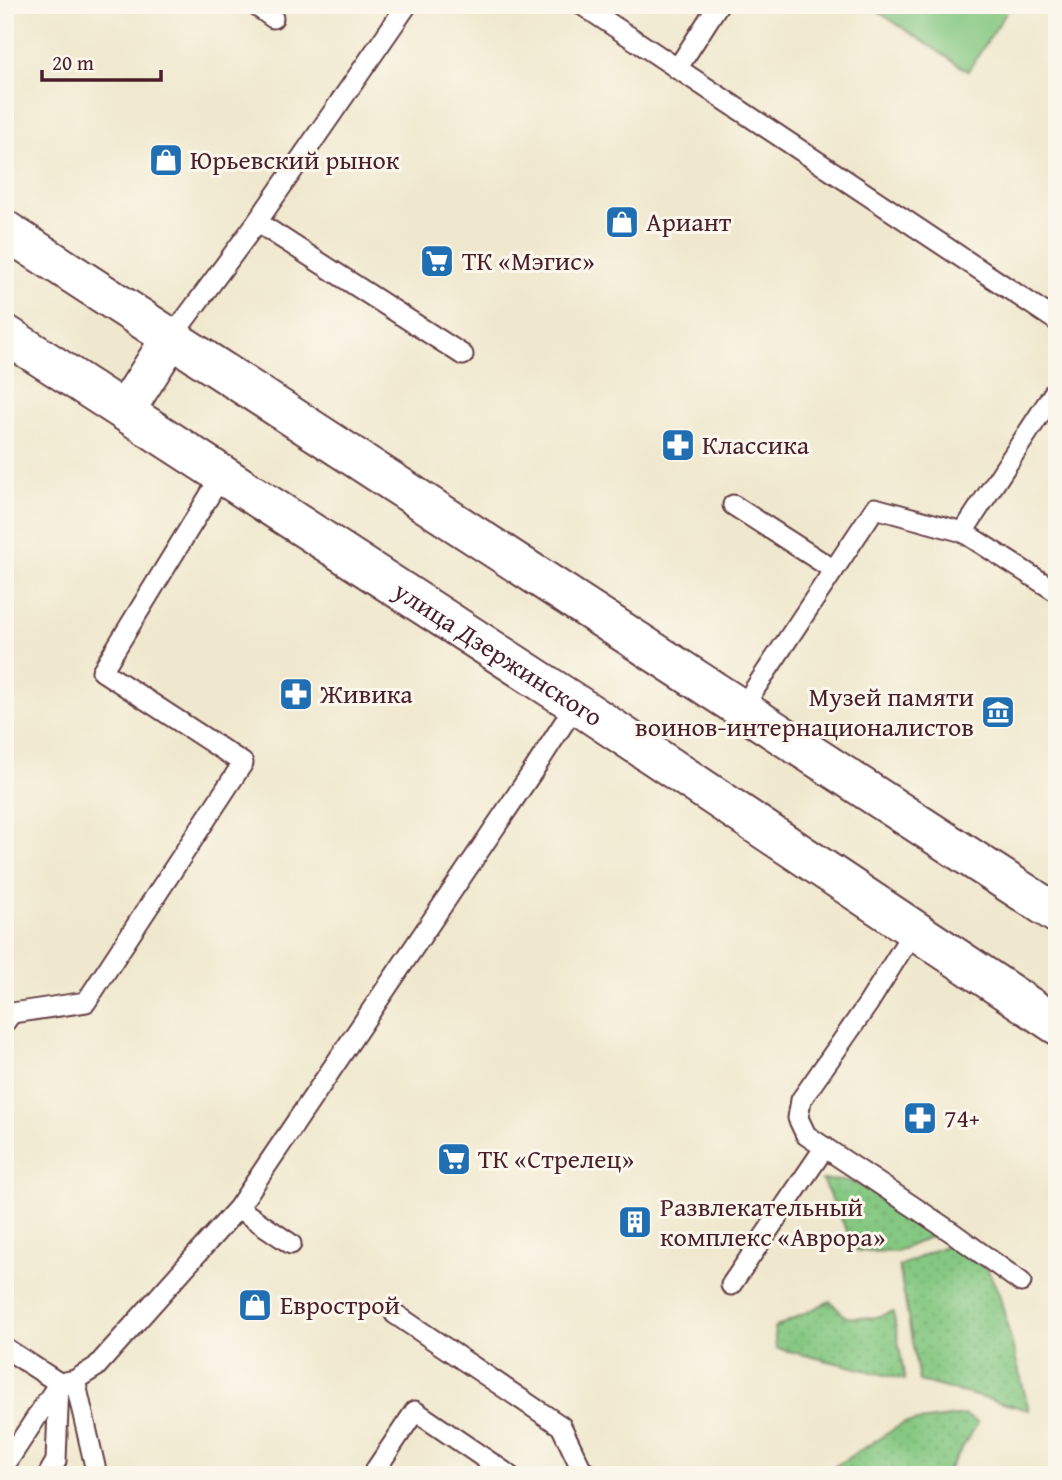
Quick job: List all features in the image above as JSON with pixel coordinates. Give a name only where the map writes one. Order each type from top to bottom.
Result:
[{"type":"main road","points":[[5,230],[1057,914]]},
{"type":"main road","name":"улица Дзержинского","points":[[5,334],[576,704],[1057,1025]]},
{"type":"main road","points":[[125,411],[172,338]]},
{"type":"lane","points":[[255,5],[273,18]]},
{"type":"lane","points":[[172,338],[257,222],[407,5]]},
{"type":"lane","points":[[582,5],[1057,321]]},
{"type":"lane","points":[[677,69],[718,5]]},
{"type":"lane","points":[[257,222],[463,355]]},
{"type":"lane","points":[[964,532],[1057,388]]},
{"type":"lane","points":[[5,1023],[12,1013],[86,1002],[243,763],[102,671],[222,475]]},
{"type":"lane","points":[[733,505],[834,570]]},
{"type":"lane","points":[[742,708],[874,508],[964,532],[1057,592]]},
{"type":"lane","points":[[5,1465],[67,1381],[96,1367],[238,1208],[576,704]]},
{"type":"lane","points":[[914,930],[868,1004],[801,1100],[798,1118],[807,1135],[1021,1282]]},
{"type":"lane","points":[[731,1285],[825,1147]]},
{"type":"lane","points":[[238,1208],[291,1244]]},
{"type":"lane","points":[[396,1314],[561,1426],[584,1473]]},
{"type":"lane","points":[[5,1348],[67,1381],[97,1475]]},
{"type":"lane","points":[[48,1475],[56,1461],[67,1381]]},
{"type":"lane","points":[[372,1475],[415,1411],[509,1475]]},
{"type":"green space","points":[[868,5],[1011,5],[968,71]]},
{"type":"green space","points":[[822,1180],[849,1181],[868,1189],[936,1234],[896,1252],[857,1251]]},
{"type":"green space","points":[[949,1244],[988,1270],[999,1293],[1029,1410],[919,1381],[899,1266]]},
{"type":"green space","points":[[830,1301],[846,1317],[872,1318],[893,1312],[905,1380],[776,1348],[774,1328]]},
{"type":"green space","points":[[965,1415],[978,1423],[945,1475],[821,1475],[904,1423]]},
{"type":"place","name":"Юрьевский рынок","points":[[166,160]]},
{"type":"place","name":"Ариант","points":[[622,222]]},
{"type":"place","name":"ТК «Мэгис»","points":[[437,261]]},
{"type":"place","name":"Классика","points":[[678,445]]},
{"type":"place","name":"Живика","points":[[296,694]]},
{"type":"place","name":"Музей памяти воинов-интернационалистов","points":[[998,712]]},
{"type":"place","name":"74+","points":[[920,1118]]},
{"type":"place","name":"ТК «Стрелец»","points":[[454,1159]]},
{"type":"place","name":"Развлекательный комплекс «Аврора»","points":[[635,1222]]},
{"type":"place","name":"Еврострой","points":[[255,1305]]}]
